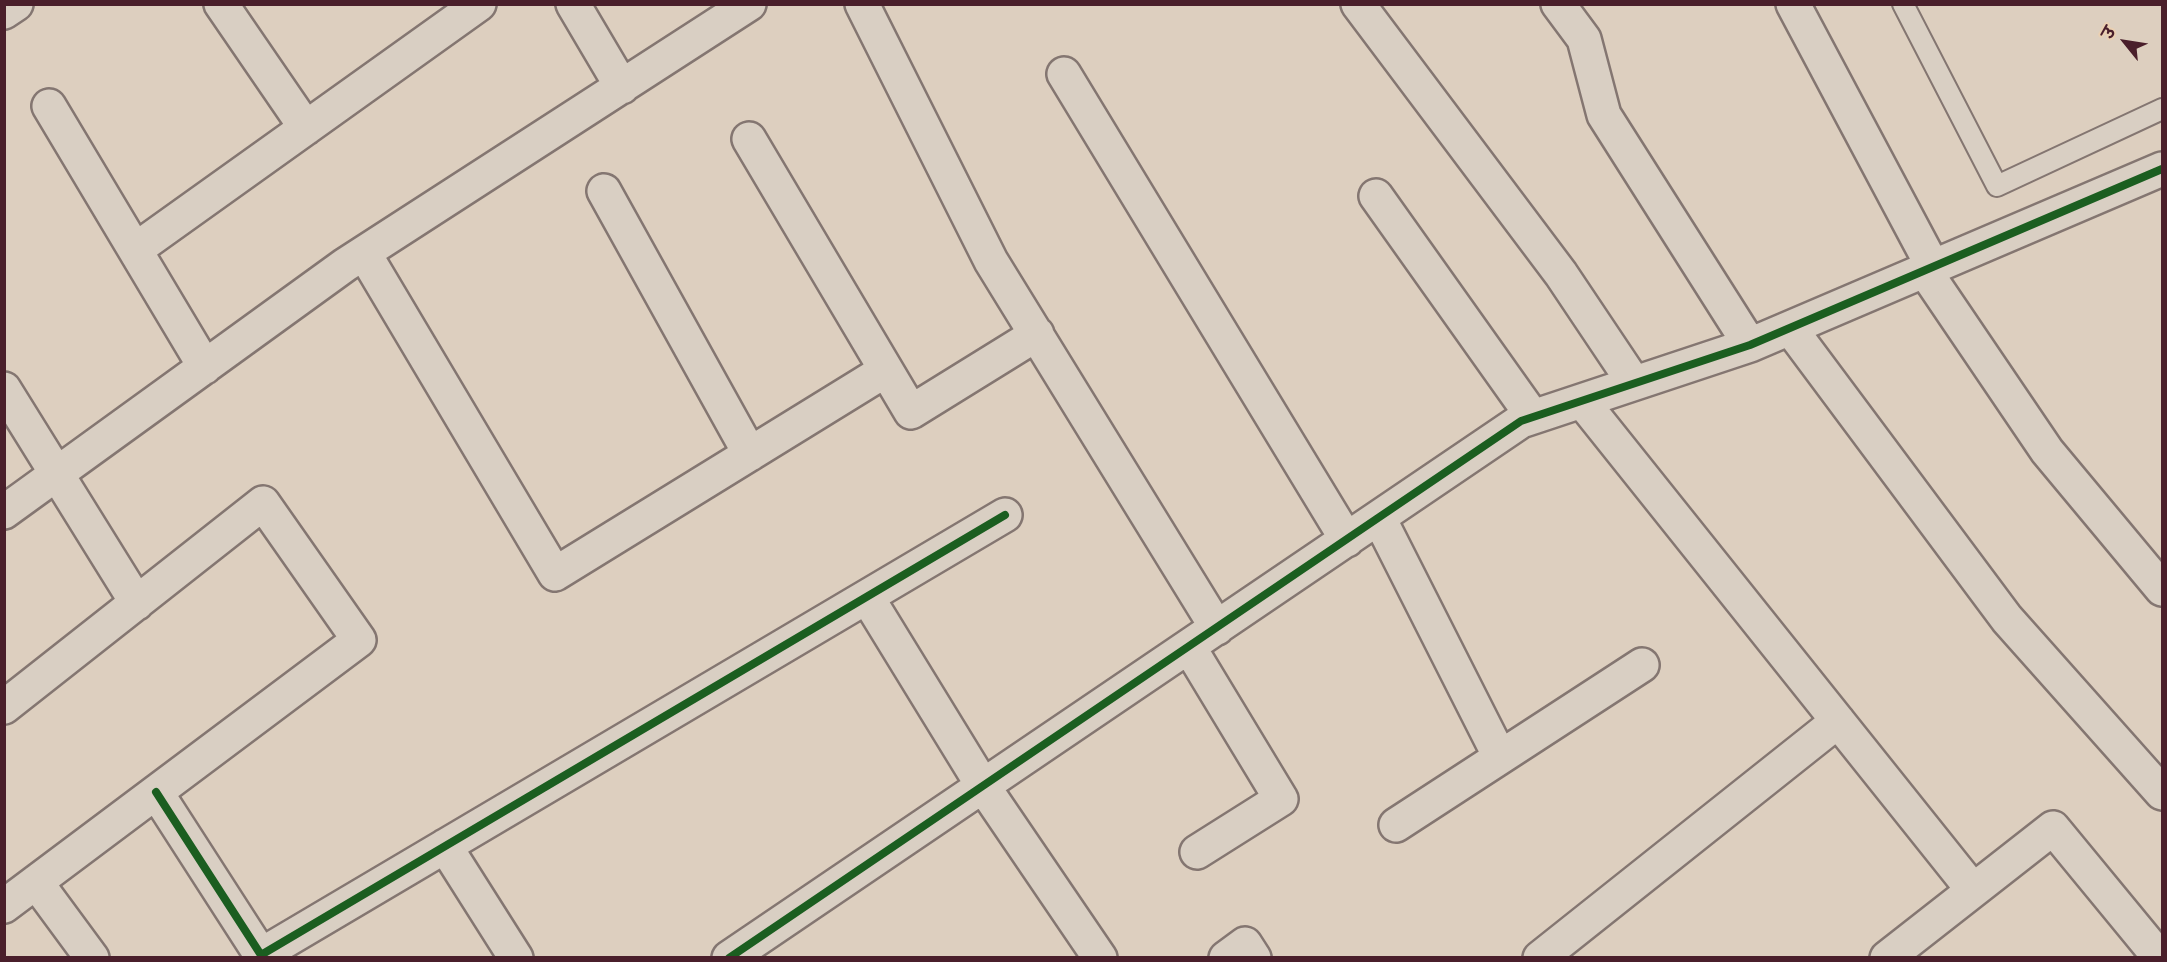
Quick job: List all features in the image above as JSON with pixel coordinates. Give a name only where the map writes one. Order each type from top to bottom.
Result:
[{"type":"street","points":[[4,12],[16,4]]},
{"type":"street","points":[[221,4],[306,128]]},
{"type":"street","points":[[135,250],[479,4]]},
{"type":"street","points":[[573,4],[622,87]]},
{"type":"street","points":[[4,512],[364,253],[749,4]]},
{"type":"street","points":[[862,4],[991,261],[1217,628]]},
{"type":"street","points":[[1358,4],[1561,274],[1634,383]]},
{"type":"street","points":[[1558,4],[1584,39],[1604,115],[1750,345]]},
{"type":"street","points":[[1794,4],[1929,269],[2047,451],[2163,589]]},
{"type":"street","points":[[1064,74],[1347,540]]},
{"type":"street","points":[[49,106],[205,367]]},
{"type":"street","points":[[749,139],[911,412],[1037,334]]},
{"type":"street","points":[[729,957],[766,947],[983,786],[1521,421],[1750,345],[2163,169]]},
{"type":"street","points":[[604,191],[750,454]]},
{"type":"street","points":[[1376,196],[1533,417]]},
{"type":"street","points":[[364,253],[555,574],[886,370]]},
{"type":"street","points":[[1790,328],[2007,619],[2163,794]]},
{"type":"street","points":[[4,390],[136,603]]},
{"type":"street","points":[[1582,401],[1973,890]]},
{"type":"street","points":[[4,707],[263,503],[359,640],[4,906]]},
{"type":"street","points":[[156,792],[261,955],[1005,515]]},
{"type":"street","points":[[1379,518],[1500,757]]},
{"type":"street","points":[[867,597],[983,786],[1100,957]]},
{"type":"street","points":[[1189,647],[1281,800],[1197,852]]},
{"type":"street","points":[[1396,825],[1642,665]]},
{"type":"street","points":[[1540,957],[1838,721]]},
{"type":"street","points":[[1887,957],[2053,828],[2160,957]]},
{"type":"street","points":[[445,846],[516,957]]},
{"type":"street","points":[[36,882],[92,957]]},
{"type":"street","points":[[1226,957],[1245,944],[1254,957]]},
{"type":"lane","points":[[1904,4],[1997,186],[2163,109]]},
{"type":"cycle path","points":[[729,958],[1521,421],[1750,345],[2162,169]]},
{"type":"cycle path","points":[[156,792],[261,955],[1005,515]]}]
